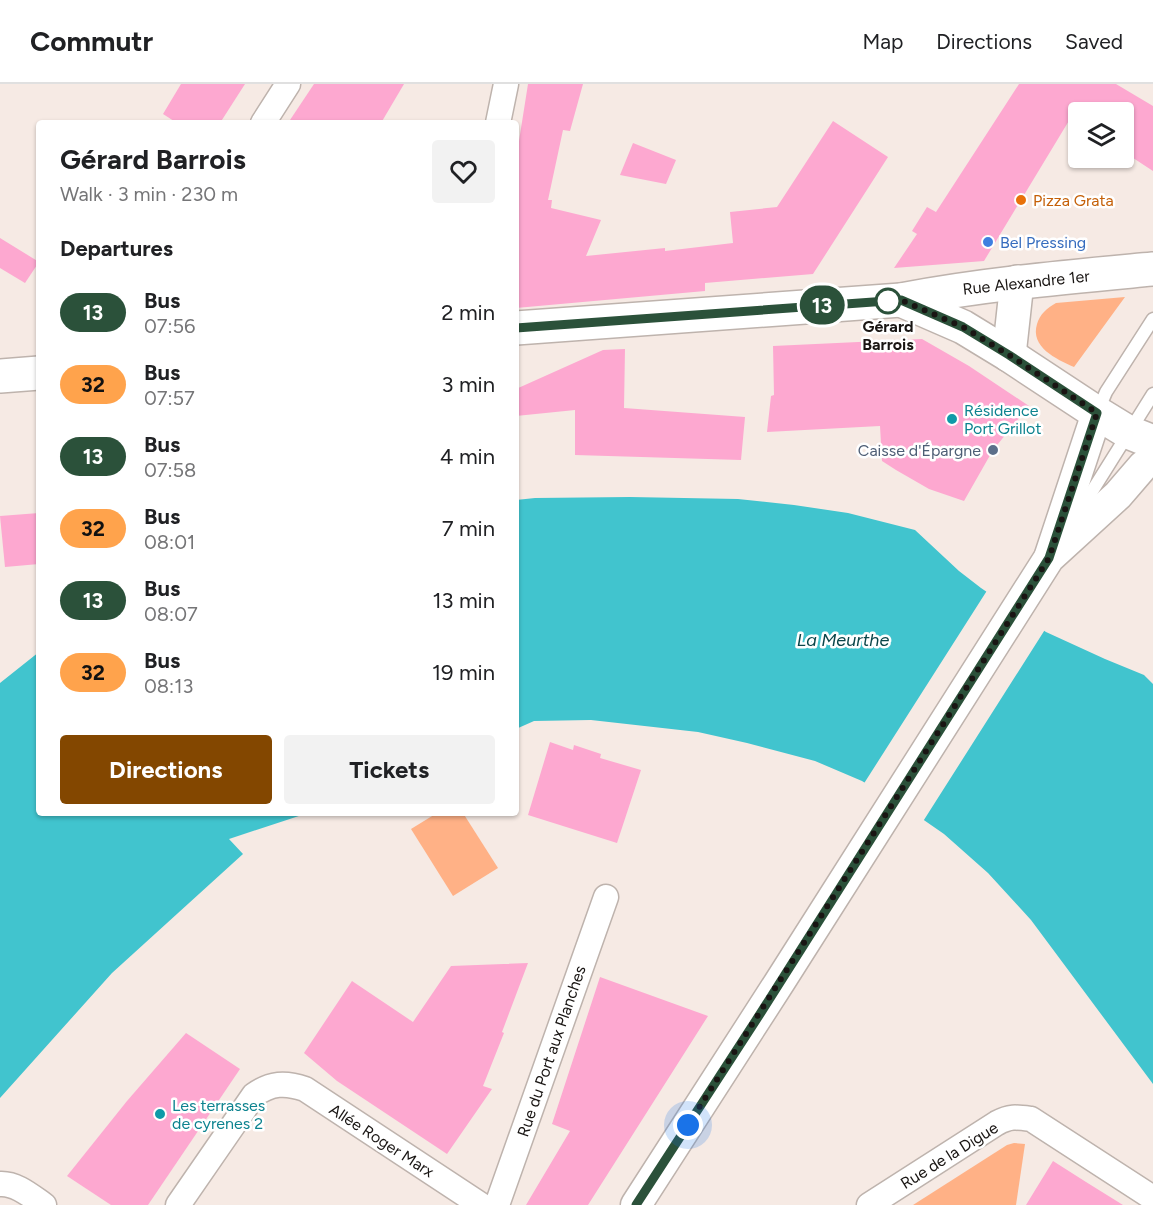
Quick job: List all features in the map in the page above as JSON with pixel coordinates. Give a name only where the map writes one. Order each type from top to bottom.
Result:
[{"type":"main road","name":"Rue Alexandre 1er","points":[[519,328],[901,300],[1017,282],[1153,269]]},
{"type":"main road","points":[[1009,355],[1017,282]]},
{"type":"main road","name":"Rue Alexandre 1er","points":[[901,300],[954,322],[1097,413],[1141,437]]},
{"type":"main road","points":[[0,376],[36,373]]},
{"type":"street","points":[[265,120],[288,84]]},
{"type":"street","points":[[499,120],[506,84]]},
{"type":"street","points":[[636,1205],[1049,558],[1097,413]]},
{"type":"street","points":[[1049,558],[1118,495],[1143,466],[1153,459]]},
{"type":"street","name":"Rue du Port aux Planches","points":[[497,1205],[606,897]]},
{"type":"street","name":"Allée Roger Marx","points":[[178,1205],[254,1095],[265,1088],[279,1084],[305,1089],[481,1205]]},
{"type":"street","name":"Rue de la Digue","points":[[869,1205],[997,1123],[1016,1117],[1030,1119],[1153,1198]]},
{"type":"street","points":[[0,1184],[18,1188],[44,1205]]},
{"type":"lane","points":[[1097,413],[1106,392],[1153,319]]},
{"type":"lane","points":[[1049,558],[1141,437],[1153,394]]},
{"type":"shaded area","points":[[1125,297],[1074,367],[1046,351],[1037,339],[1037,324],[1040,317],[1056,303]]},
{"type":"shaded area","points":[[432,816],[465,816],[498,868],[453,896],[411,829]]},
{"type":"shaded area","points":[[1025,1144],[1016,1205],[913,1205],[1007,1145]]},
{"type":"water","name":"La Meurthe","points":[[738,499],[848,513],[915,530],[959,571],[1046,632],[1144,675],[1153,684],[1153,1084],[1031,920],[988,873],[944,834],[862,781],[815,761],[698,732],[591,720],[534,721],[519,728],[519,500]]},
{"type":"water","points":[[36,654],[36,816],[299,816],[229,839],[243,854],[112,973],[0,1098],[0,683]]},
{"type":"pier","points":[[988,589],[1046,628],[922,823],[863,785]]},
{"type":"building","points":[[181,84],[245,84],[222,120],[172,120],[163,114]]},
{"type":"building","points":[[314,84],[404,84],[383,120],[290,120]]},
{"type":"building","points":[[528,84],[583,84],[570,131],[563,130],[548,200],[552,200],[551,208],[601,220],[586,256],[665,248],[665,251],[733,243],[730,212],[777,207],[833,121],[888,157],[813,274],[705,283],[705,291],[519,308],[519,141]]},
{"type":"building","points":[[1019,84],[1116,84],[1153,106],[1153,171],[1134,159],[1134,102],[1068,102],[1068,122],[984,261],[894,268],[917,234],[912,231],[927,207],[936,212]]},
{"type":"building","points":[[633,143],[676,160],[666,184],[620,175]]},
{"type":"building","points":[[0,238],[36,260],[36,266],[25,283],[0,268]]},
{"type":"building","points":[[922,339],[969,366],[1029,406],[993,450],[964,501],[929,489],[882,461],[880,426],[767,432],[771,396],[774,395],[773,346]]},
{"type":"building","points":[[625,349],[624,408],[745,417],[741,460],[575,455],[575,410],[519,416],[519,388],[603,350]]},
{"type":"building","points":[[36,513],[36,564],[5,567],[0,516]]},
{"type":"building","points":[[550,742],[573,750],[574,745],[601,754],[600,758],[641,770],[617,843],[528,815]]},
{"type":"building","points":[[528,963],[483,1086],[492,1089],[447,1154],[337,1081],[304,1053],[352,981],[413,1022],[451,966]]},
{"type":"building","points":[[600,977],[708,1016],[588,1205],[526,1205],[570,1131],[552,1124]]},
{"type":"building","name":"Les terrasses de cyrenes 2","points":[[186,1033],[240,1069],[148,1205],[111,1205],[67,1176],[127,1101]]},
{"type":"building","points":[[1053,1161],[1086,1182],[1123,1205],[1026,1205]]},
{"type":"bus line","name":"13","points":[[519,328],[901,300],[963,327],[1097,413],[1049,558],[636,1205]]},
{"type":"place","name":"Pizza Grata","points":[[1021,200]]},
{"type":"place","name":"Bel Pressing","points":[[988,242]]},
{"type":"place","name":"Gérard Barrois","points":[[888,301]]},
{"type":"place","name":"Résidence Port Grillot","points":[[952,419]]},
{"type":"place","name":"Caisse d'Épargne","points":[[993,450]]},
{"type":"place","name":"Les terrasses de cyrenes 2","points":[[160,1114]]},
{"type":"route","points":[[688,1125],[1049,558],[1097,413],[954,322],[901,300],[888,301]]}]
